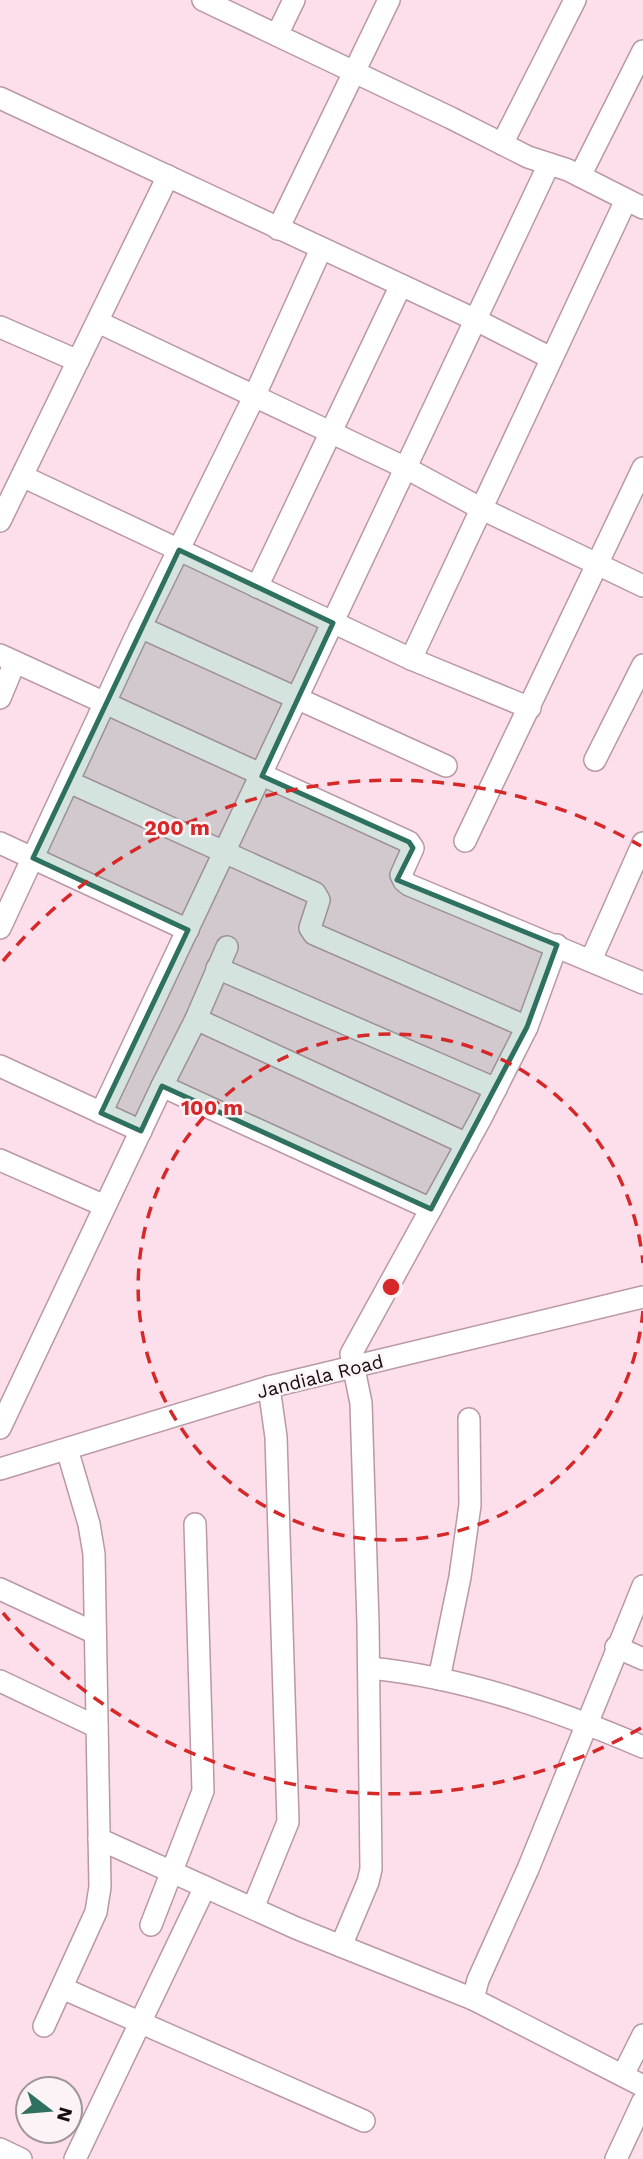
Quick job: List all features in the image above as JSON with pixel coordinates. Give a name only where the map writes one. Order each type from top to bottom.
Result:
[{"type":"street","points":[[203,0],[528,157],[580,176],[635,204],[551,358],[411,659]]},
{"type":"street","points":[[277,35],[294,0]]},
{"type":"street","points":[[278,229],[389,0]]},
{"type":"street","points":[[502,144],[575,0]]},
{"type":"street","points":[[580,176],[643,51]]},
{"type":"street","points":[[0,98],[476,320],[551,358]]},
{"type":"street","points":[[101,1113],[549,164]]},
{"type":"street","points":[[0,521],[168,176]]},
{"type":"street","points":[[0,928],[140,627],[254,397],[321,248]]},
{"type":"street","points":[[257,587],[401,285]]},
{"type":"street","points":[[98,322],[406,468],[482,509],[643,586]]},
{"type":"street","points":[[0,327],[78,361]]},
{"type":"street","points":[[465,841],[643,468]]},
{"type":"street","points":[[22,476],[411,659],[530,708]]},
{"type":"street","points":[[140,627],[446,766]]},
{"type":"street","points":[[0,698],[8,659],[409,842],[413,848],[401,875],[404,881],[643,983]]},
{"type":"street","points":[[595,760],[643,665]]},
{"type":"street","points":[[69,782],[315,893],[319,900],[310,928],[314,934],[527,1027]]},
{"type":"street","points":[[0,843],[188,930]]},
{"type":"street","points":[[591,960],[643,843]]},
{"type":"street","points":[[341,1946],[372,1869],[361,1403],[351,1354],[496,1089],[527,1027],[557,945]]},
{"type":"street","points":[[0,1428],[196,1019],[227,947]]},
{"type":"street","points":[[217,968],[496,1089]]},
{"type":"street","points":[[196,1019],[467,1144]]},
{"type":"street","points":[[0,1066],[141,1130]]},
{"type":"street","points":[[162,1086],[431,1209]]},
{"type":"street","points":[[0,1160],[105,1206]]},
{"type":"street","name":"Jandiala Road","points":[[0,1469],[269,1387],[643,1297]]},
{"type":"street","points":[[253,1908],[288,1822],[276,1437],[269,1387]]},
{"type":"street","points":[[439,1679],[460,1577],[470,1506],[470,1419]]},
{"type":"street","points":[[44,2026],[96,1912],[100,1887],[94,1554],[89,1524],[66,1449]]},
{"type":"street","points":[[151,1926],[203,1791],[195,1524]]},
{"type":"street","points":[[473,1999],[478,1980],[528,1869],[643,1586]]},
{"type":"street","points":[[0,1589],[95,1633]]},
{"type":"street","points":[[616,1647],[643,1659]]},
{"type":"street","points":[[369,1668],[419,1674],[501,1696],[587,1723],[643,1747]]},
{"type":"street","points":[[0,1681],[97,1727]]},
{"type":"street","points":[[99,1839],[341,1946],[473,1999],[643,2086]]},
{"type":"street","points":[[75,2159],[205,1887]]},
{"type":"street","points":[[62,1987],[364,2121]]},
{"type":"street","points":[[623,2075],[643,2035]]},
{"type":"street","points":[[616,2159],[643,2101]]},
{"type":"street","points":[[0,2149],[21,2159]]},
{"type":"highlighted area","points":[[179,550],[333,623],[262,776],[409,842],[413,848],[397,880],[557,945],[527,1027],[431,1209],[162,1086],[141,1131],[101,1113],[188,930],[33,858]]}]
